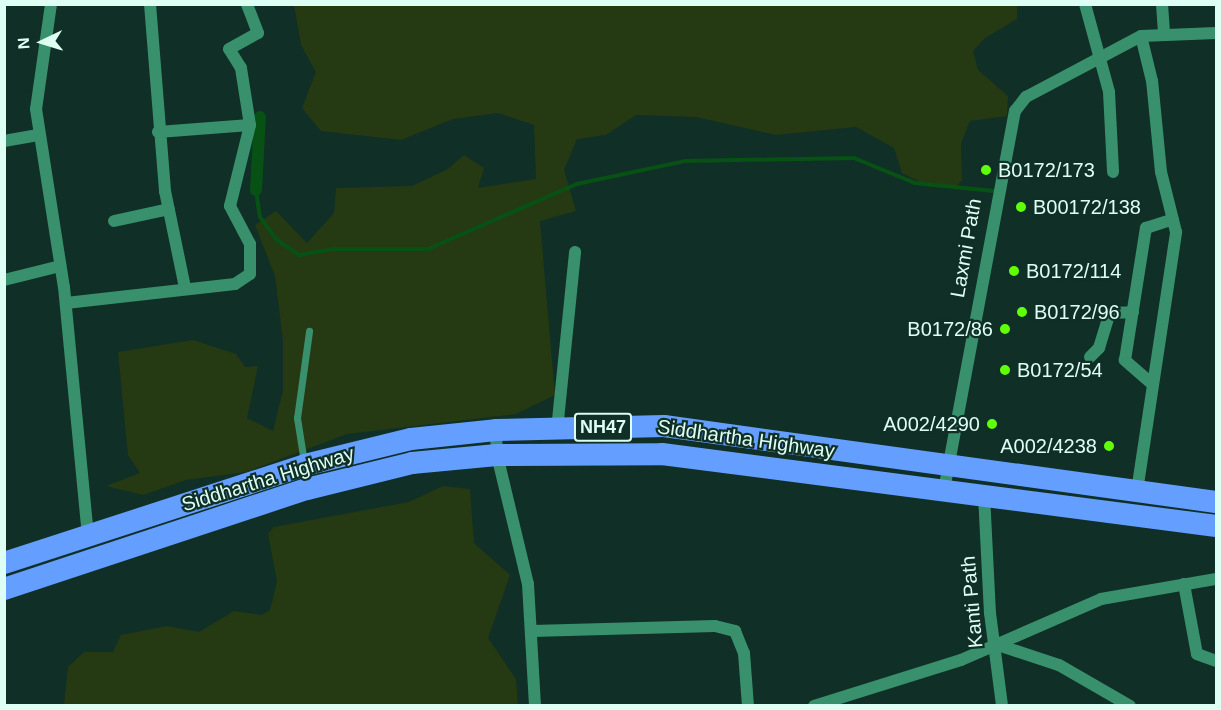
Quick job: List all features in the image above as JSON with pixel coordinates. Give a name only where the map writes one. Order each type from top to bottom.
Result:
[{"type":"highway","name":"Siddhartha Highway","points":[[4,563],[305,465],[411,439],[496,430],[664,426],[948,467],[1216,502]]},
{"type":"highway","name":"Siddhartha Highway","points":[[4,590],[307,489],[412,464],[497,455],[662,454],[1216,526]]},
{"type":"street","points":[[51,4],[36,98],[39,135],[66,303],[88,536]]},
{"type":"street","points":[[150,4],[158,132],[169,209],[185,288]]},
{"type":"street","points":[[66,303],[235,284],[253,268],[250,244],[230,206],[250,125],[241,68],[229,49],[258,33],[247,4]]},
{"type":"street","points":[[1085,4],[1103,54],[1113,172]]},
{"type":"street","points":[[1162,4],[1164,34]]},
{"type":"street","name":"Laxmi Path","points":[[944,490],[1015,111],[1026,97],[1103,54],[1142,36],[1216,33]]},
{"type":"street","points":[[1137,491],[1151,383],[1173,278],[1173,219],[1142,36]]},
{"type":"street","points":[[158,132],[250,125]]},
{"type":"street","points":[[4,141],[39,135]]},
{"type":"street","points":[[114,221],[169,209]]},
{"type":"street","points":[[1151,383],[1125,360],[1146,228],[1173,219]]},
{"type":"street","points":[[557,430],[575,252]]},
{"type":"street","points":[[4,280],[60,266]]},
{"type":"street","points":[[1090,357],[1099,348],[1110,314],[1133,312]]},
{"type":"street","points":[[496,430],[497,455],[528,584],[535,705]]},
{"type":"street","name":"Kanti Path","points":[[984,495],[1002,705]]},
{"type":"street","points":[[814,705],[960,660],[1101,599],[1216,579]]},
{"type":"street","points":[[1184,585],[1197,654],[1216,661]]},
{"type":"street","points":[[532,631],[715,626],[735,631],[744,652],[748,705]]},
{"type":"street","points":[[995,644],[1059,665],[1130,705]]},
{"type":"lane","points":[[305,465],[297,433],[309,331]]},
{"type":"green space","points":[[294,5],[1017,5],[1017,19],[985,38],[973,51],[978,70],[1008,96],[1007,116],[970,121],[961,143],[962,180],[955,188],[930,187],[902,173],[894,148],[856,127],[776,135],[696,117],[636,115],[606,135],[577,139],[564,170],[576,211],[540,221],[555,395],[516,414],[347,434],[246,472],[186,480],[143,495],[106,486],[140,473],[128,455],[118,352],[193,340],[236,354],[245,367],[258,366],[247,418],[273,431],[283,390],[283,341],[275,276],[255,225],[276,211],[307,243],[334,213],[336,188],[412,186],[448,169],[464,155],[484,168],[478,188],[536,179],[534,125],[498,113],[453,119],[401,140],[321,131],[302,108],[316,72],[301,45]]},
{"type":"green space","points":[[443,486],[470,489],[474,543],[510,575],[488,638],[516,679],[518,705],[64,705],[68,667],[84,652],[113,652],[121,635],[167,626],[199,632],[234,611],[262,615],[270,610],[277,581],[268,534],[274,527],[409,502]]},
{"type":"waterway","points":[[256,190],[260,117]]},
{"type":"waterway","points":[[256,190],[260,217],[277,240],[299,255],[333,249],[428,249],[577,184],[685,161],[854,158],[915,183],[994,191]]},
{"type":"place","name":"B0172/173","points":[[986,170]]},
{"type":"place","name":"B00172/138","points":[[1021,207]]},
{"type":"place","name":"B0172/114","points":[[1014,271]]},
{"type":"place","name":"B0172/96","points":[[1022,312]]},
{"type":"place","name":"B0172/86","points":[[1005,329]]},
{"type":"place","name":"B0172/54","points":[[1005,370]]},
{"type":"place","name":"A002/4290","points":[[992,424]]},
{"type":"place","name":"A002/4238","points":[[1109,446]]}]
